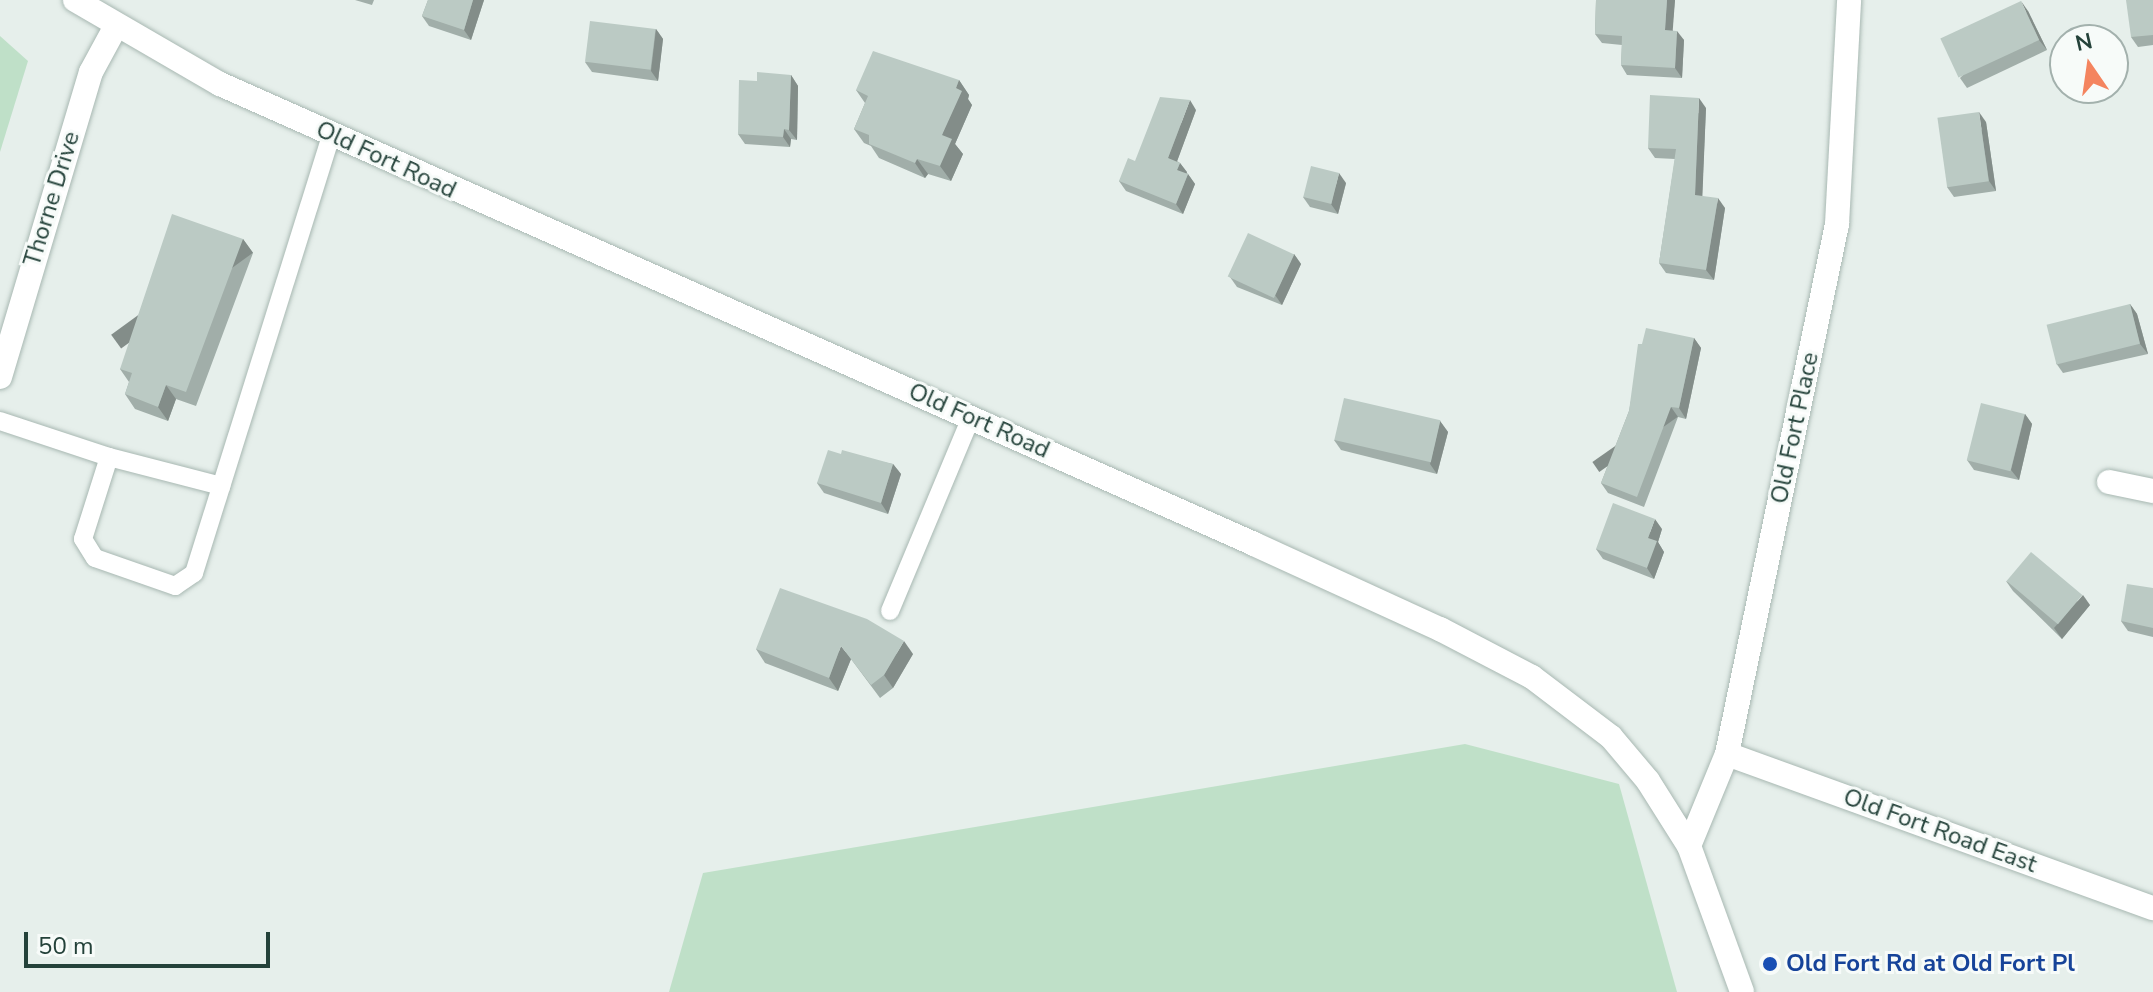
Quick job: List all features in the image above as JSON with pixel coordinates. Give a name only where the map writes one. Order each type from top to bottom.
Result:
[{"type":"main road","name":"Old Fort Road","points":[[75,0],[220,84],[1426,622],[1532,677],[1583,713],[1633,760],[1689,846],[1742,992]]},
{"type":"main road","name":"Old Fort Place","points":[[1689,846],[1727,754],[1837,224],[1849,0]]},
{"type":"main road","name":"Thorne Drive","points":[[0,377],[91,72],[116,26]]},
{"type":"main road","points":[[2109,482],[2153,491]]},
{"type":"main road","name":"Old Fort Road East","points":[[1727,754],[2153,908]]},
{"type":"lane","points":[[109,457],[83,539],[95,558],[175,586],[194,573],[331,135]]},
{"type":"lane","points":[[890,611],[971,417]]},
{"type":"lane","points":[[0,421],[109,457],[221,486]]},
{"type":"green space","points":[[0,36],[28,61],[0,152]]},
{"type":"green space","points":[[1465,744],[1619,784],[1677,992],[669,992],[703,873]]},
{"type":"building","points":[[428,0],[473,0],[464,30],[422,16]]},
{"type":"building","points":[[1596,0],[1667,0],[1665,30],[1677,31],[1675,68],[1621,65],[1622,36],[1595,34]]},
{"type":"building","points":[[2126,0],[2153,0],[2153,35],[2131,37]]},
{"type":"building","points":[[2021,1],[2039,40],[1959,78],[1940,39]]},
{"type":"building","points":[[590,21],[656,29],[651,70],[585,62]]},
{"type":"building","points":[[873,51],[959,80],[956,88],[962,91],[942,135],[952,139],[940,166],[917,159],[915,163],[869,144],[869,135],[854,129],[868,96],[856,90]]},
{"type":"building","points":[[757,72],[791,75],[789,130],[784,129],[783,137],[738,134],[739,80],[757,81]]},
{"type":"building","points":[[1650,95],[1699,98],[1695,195],[1718,198],[1706,270],[1659,263],[1676,149],[1648,148]]},
{"type":"building","points":[[1160,97],[1190,100],[1168,158],[1180,163],[1177,170],[1188,174],[1176,204],[1119,181],[1128,158],[1135,161]]},
{"type":"building","points":[[1979,112],[1989,181],[1947,187],[1937,118]]},
{"type":"building","points":[[1311,166],[1339,173],[1331,204],[1303,197]]},
{"type":"building","points":[[172,214],[243,239],[186,392],[166,385],[158,407],[125,394],[132,373],[120,369]]},
{"type":"building","points":[[1248,233],[1294,255],[1274,298],[1228,277]]},
{"type":"building","points":[[2130,304],[2140,344],[2056,365],[2047,325]]},
{"type":"building","points":[[1646,328],[1694,338],[1679,408],[1671,407],[1637,497],[1601,483],[1629,411],[1638,344],[1642,344]]},
{"type":"building","points":[[1344,398],[1440,420],[1431,462],[1334,440]]},
{"type":"building","points":[[1981,403],[2025,414],[2010,471],[1967,460]]},
{"type":"building","points":[[828,450],[841,454],[842,450],[893,464],[881,503],[817,483]]},
{"type":"building","points":[[1613,503],[1655,519],[1648,538],[1657,541],[1647,568],[1596,549]]},
{"type":"building","points":[[2031,552],[2082,595],[2058,624],[2007,581]]},
{"type":"building","points":[[2127,584],[2153,588],[2153,628],[2121,621]]},
{"type":"building","points":[[780,588],[867,619],[904,641],[884,675],[871,685],[841,646],[829,678],[756,649]]},
{"type":"place","name":"Old Fort Rd at Old Fort Pl","points":[[1770,964]]}]
